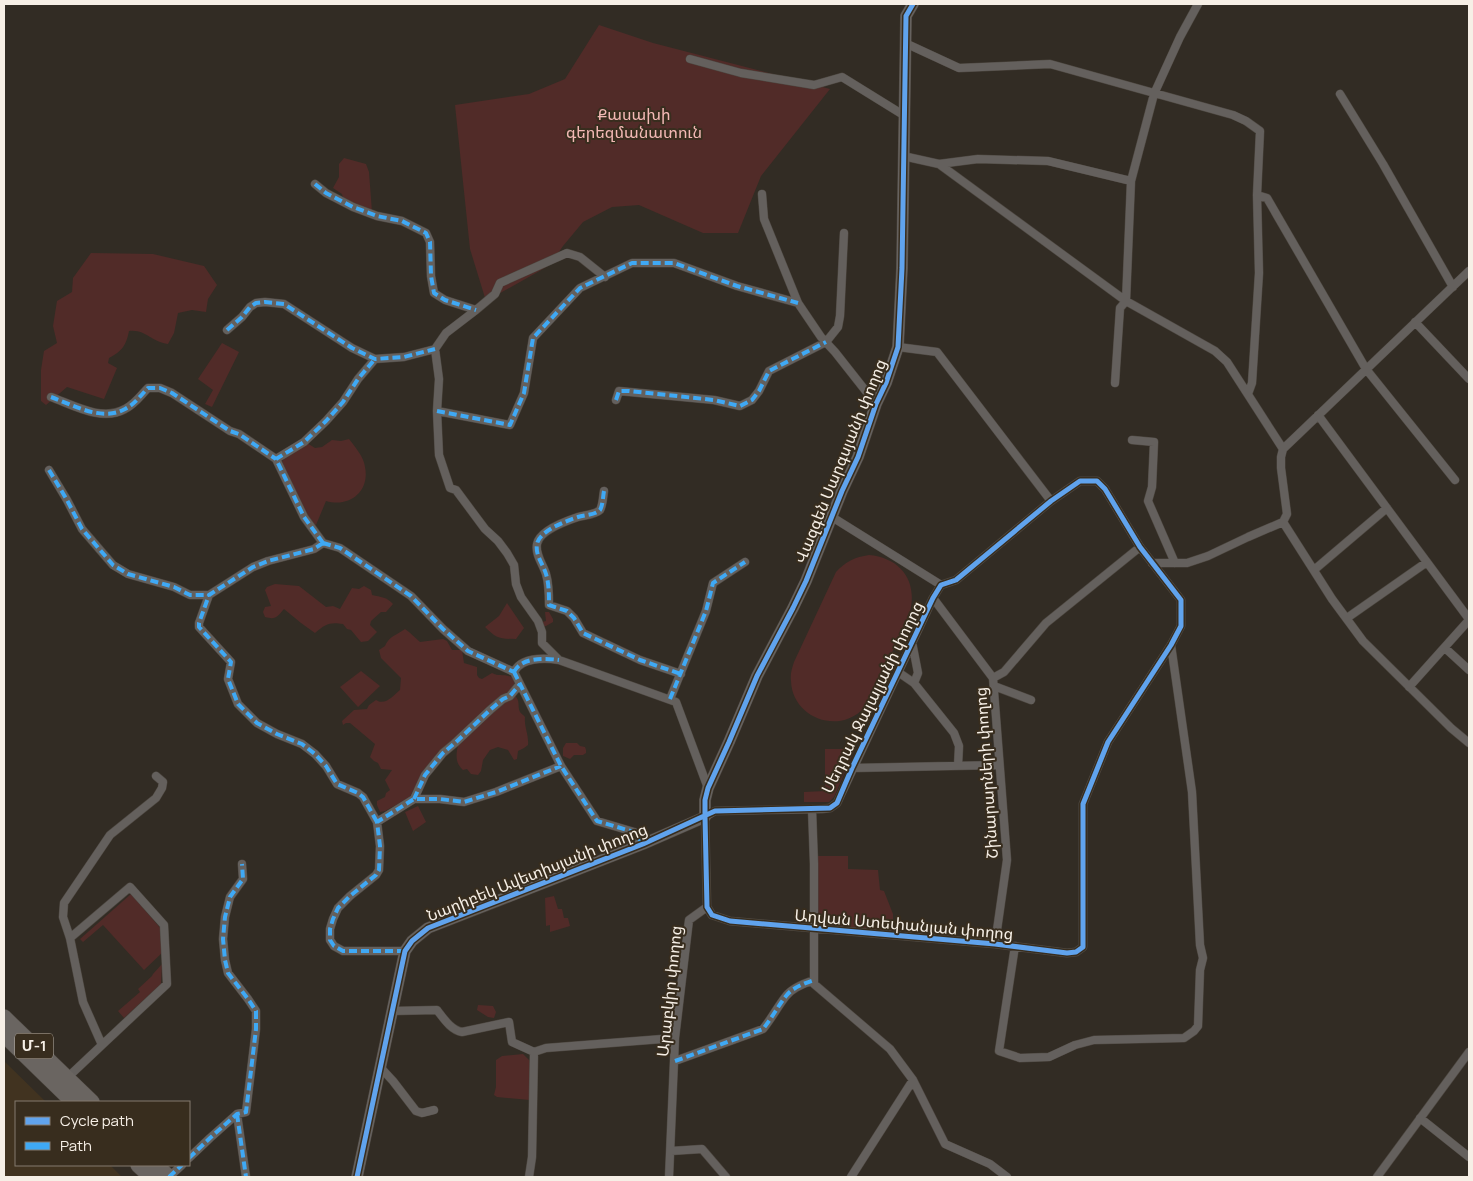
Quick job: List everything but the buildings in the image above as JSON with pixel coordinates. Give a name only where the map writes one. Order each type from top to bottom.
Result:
[{"type":"highway","name":"Մ-1","points":[[4,1017],[63,1079],[73,1101]]},
{"type":"highway","name":"Մ-1","points":[[4,1035],[91,1101]]},
{"type":"highway","points":[[139,1166],[151,1177]]},
{"type":"highway","points":[[157,1166],[169,1177]]},
{"type":"street","name":"Վազգեն Սարգսյանի փողոց","points":[[705,817],[705,800],[708,788],[757,676],[806,581],[842,491],[858,457],[898,347],[902,268],[906,16],[913,4]]},
{"type":"street","points":[[1115,383],[1120,308],[1126,301],[1131,181],[1154,94],[1180,37],[1198,4]]},
{"type":"street","points":[[905,43],[959,68],[1050,64],[1233,115],[1246,120],[1260,131],[1258,195],[1259,273],[1252,383],[1248,394]]},
{"type":"street","points":[[690,59],[741,73],[814,85],[842,77],[905,116]]},
{"type":"street","points":[[1340,94],[1383,164],[1453,287]]},
{"type":"street","points":[[903,156],[939,164],[978,159],[1048,160],[1131,181]]},
{"type":"street","points":[[939,164],[1126,301],[1215,351],[1227,362],[1283,449]]},
{"type":"street","points":[[316,184],[326,193],[353,207],[377,216],[402,221],[426,233],[430,242],[431,276],[434,293],[444,300],[476,310]]},
{"type":"street","points":[[762,194],[764,219],[798,303],[826,342],[876,404]]},
{"type":"street","points":[[1258,195],[1267,198],[1366,370],[1455,480]]},
{"type":"street","points":[[616,400],[619,391],[629,391],[714,400],[740,406],[752,400],[760,391],[769,371],[826,342],[838,327],[844,232]]},
{"type":"street","points":[[227,330],[256,303],[284,304],[352,348],[375,359],[404,357],[435,349],[446,333],[495,294],[500,283],[567,253],[580,257],[605,276]]},
{"type":"street","points":[[437,411],[510,425],[524,393],[533,338],[580,288],[632,263],[674,263],[737,286],[798,303]]},
{"type":"street","points":[[1152,563],[1187,563],[1208,556],[1248,536],[1283,522],[1287,514],[1281,468],[1283,449],[1469,271]]},
{"type":"street","points":[[1415,322],[1469,379]]},
{"type":"street","points":[[832,516],[941,585],[956,580],[1051,501],[937,352],[898,347]]},
{"type":"street","points":[[435,349],[439,379],[437,411],[439,455],[450,488],[456,490],[485,529],[507,553],[514,566],[516,584],[538,621],[542,632],[542,643],[559,660]]},
{"type":"street","points":[[276,459],[304,442],[326,421],[343,402],[358,379],[375,359]]},
{"type":"street","points":[[51,397],[104,414],[125,410],[138,400],[148,388],[160,388],[172,393],[230,431],[239,434],[276,459],[304,517],[323,543],[340,548],[411,596],[443,629],[468,651],[514,672],[561,766],[597,821],[634,832],[643,844]]},
{"type":"street","points":[[1318,415],[1469,620],[1409,687]]},
{"type":"street","points":[[1132,440],[1154,442],[1152,487],[1148,501],[1175,563]]},
{"type":"street","points":[[49,470],[82,529],[113,565],[128,574],[174,587],[190,595],[209,595],[252,567],[314,549],[323,543]]},
{"type":"street","name":"Աղվան Ստեփանյան փողոց","points":[[707,907],[712,914],[730,921],[995,944],[1067,953],[1076,952],[1082,947],[1083,804],[1108,742],[1172,645],[1181,626],[1181,600],[1140,547],[1105,489],[1097,481],[1080,481],[1051,501]]},
{"type":"street","points":[[604,491],[601,508],[598,512],[577,517],[548,530],[540,536],[537,542],[536,552],[546,571],[549,583],[549,605],[567,611],[574,618],[583,633],[640,660],[681,674]]},
{"type":"street","points":[[1314,570],[1387,508]]},
{"type":"street","points":[[1283,522],[1332,599],[1363,641],[1451,728],[1469,743]]},
{"type":"street","name":"Շինարարների փողոց","points":[[995,944],[1008,860],[993,682],[1004,672],[1046,623],[1140,547]]},
{"type":"street","points":[[670,699],[706,611],[713,583],[745,562]]},
{"type":"street","points":[[1347,618],[1427,562]]},
{"type":"street","name":"Սեդրակ Ջալալյանի փողոց","points":[[705,817],[715,811],[830,808],[837,803],[912,642],[941,585]]},
{"type":"street","points":[[209,595],[200,628],[231,662],[228,679],[238,704],[257,723],[277,734],[302,744],[314,754],[326,766],[337,784],[363,797],[377,822],[380,846],[379,870],[376,875],[338,908],[330,928],[330,940],[334,946],[343,951],[405,951],[357,1177]]},
{"type":"street","points":[[933,598],[993,682],[1031,700]]},
{"type":"street","points":[[912,642],[918,673],[914,683]]},
{"type":"street","name":"Աղվան Ստեփանյան փողոց","points":[[1015,946],[999,1051],[1020,1058],[1049,1057],[1075,1045],[1094,1040],[1184,1038],[1198,1026],[1200,970],[1203,958],[1200,945],[1192,792],[1172,645]]},
{"type":"street","points":[[1445,648],[1469,670]]},
{"type":"street","points":[[514,672],[520,664],[537,659],[550,658],[676,702],[708,788]]},
{"type":"street","points":[[898,672],[914,683],[954,733],[959,746],[958,766]]},
{"type":"street","points":[[414,799],[425,775],[439,757],[490,710],[503,699],[510,696],[520,684]]},
{"type":"street","points":[[852,768],[999,765]]},
{"type":"street","points":[[377,822],[414,799],[440,799],[464,802],[496,792],[561,766]]},
{"type":"street","points":[[102,1045],[83,1002],[70,938],[63,917],[64,903],[110,835],[156,798],[163,782],[156,776]]},
{"type":"street","points":[[812,809],[814,984],[890,1049],[913,1080],[945,1144],[990,1164],[1007,1177]]},
{"type":"street","points":[[705,817],[707,907]]},
{"type":"street","name":"Նարիբեկ Ավետիսյանի փողոց","points":[[405,951],[412,941],[428,928],[643,844],[705,817]]},
{"type":"street","points":[[190,1157],[237,1114],[246,1112],[256,1029],[256,1011],[228,973],[223,939],[225,917],[230,897],[243,879],[242,864]]},
{"type":"street","points":[[63,1079],[167,984],[164,925],[130,887],[70,938]]},
{"type":"street","name":"Արաբկիր փողոց","points":[[669,1177],[676,1038],[689,920],[707,907]]},
{"type":"street","points":[[675,1061],[763,1029],[787,994],[803,984],[814,980]]},
{"type":"street","points":[[392,1012],[437,1010],[452,1028],[462,1032],[509,1022],[512,1042],[534,1052],[546,1048],[676,1038]]},
{"type":"street","points":[[529,1177],[532,1158],[534,1052]]},
{"type":"street","points":[[1377,1177],[1469,1052]]},
{"type":"street","points":[[380,1067],[393,1080],[416,1111],[422,1113],[434,1110]]},
{"type":"street","points":[[851,1177],[913,1080]]},
{"type":"street","points":[[237,1114],[246,1177]]},
{"type":"street","points":[[1420,1118],[1469,1157]]},
{"type":"street","points":[[671,1151],[702,1149],[726,1177]]},
{"type":"street","points":[[169,1177],[181,1166]]},
{"type":"shaded area","points":[[4,1061],[45,1101],[15,1101],[15,1166],[111,1166],[122,1177],[4,1177]]},
{"type":"green space","name":"Քասախի գերեզմանատուն","points":[[599,25],[653,43],[830,89],[761,176],[738,233],[703,233],[639,205],[612,207],[583,222],[550,265],[486,301],[470,249],[455,105],[529,94],[565,79]]},
{"type":"green space","points":[[344,158],[366,164],[369,172],[372,212],[343,198],[342,194],[333,188],[339,177],[339,164]]},
{"type":"green space","points":[[91,253],[153,254],[204,266],[217,285],[208,299],[206,312],[192,310],[178,313],[174,333],[168,344],[157,341],[140,332],[129,331],[123,348],[109,358],[108,363],[117,368],[104,399],[67,387],[46,405],[41,401],[41,370],[44,351],[57,343],[53,326],[57,301],[72,292],[73,278]]},
{"type":"green space","points":[[222,343],[239,352],[212,407],[205,404],[213,390],[198,379]]},
{"type":"green space","points":[[349,439],[363,460],[366,476],[364,483],[361,490],[350,500],[335,503],[326,501],[316,525],[306,514],[282,461],[307,443],[315,448],[322,447],[332,440],[341,441]]},
{"type":"green space","points":[[869,555],[891,561],[905,574],[912,593],[909,615],[873,694],[865,707],[851,718],[839,721],[817,718],[799,704],[793,693],[791,671],[793,664],[836,572],[851,560]]},
{"type":"green space","points":[[275,584],[299,586],[326,607],[333,606],[340,609],[352,588],[359,589],[364,586],[371,590],[372,595],[386,599],[393,604],[386,612],[381,612],[371,621],[370,625],[377,632],[368,641],[361,642],[343,624],[328,624],[315,633],[284,609],[276,617],[265,617],[263,612],[265,607],[271,606],[265,590],[267,587]]},
{"type":"green space","points":[[507,603],[524,628],[516,639],[498,637],[485,627],[499,616]]},
{"type":"green space","points":[[545,612],[549,612],[553,622],[543,626],[542,622],[546,621]]},
{"type":"green space","points":[[405,629],[420,642],[443,639],[447,641],[452,650],[462,650],[464,663],[477,667],[479,678],[482,679],[492,673],[513,678],[515,685],[514,695],[518,701],[520,712],[525,717],[528,745],[518,751],[517,759],[514,760],[508,750],[498,747],[490,750],[483,760],[481,771],[478,775],[471,774],[467,769],[463,770],[460,767],[457,759],[458,745],[443,750],[422,776],[409,798],[380,812],[377,801],[385,797],[386,793],[390,790],[385,780],[392,770],[381,769],[378,763],[370,757],[375,744],[350,723],[343,725],[342,721],[354,710],[367,709],[376,700],[379,702],[386,701],[400,690],[401,678],[381,658],[379,650],[391,638]]},
{"type":"green space","points":[[361,671],[380,686],[358,707],[340,687]]},
{"type":"green space","points":[[566,743],[577,743],[585,747],[586,753],[574,755],[570,759],[563,756],[563,748]]},
{"type":"green space","points":[[825,749],[855,749],[834,797],[829,802],[804,802],[804,792],[825,791]]},
{"type":"green space","points":[[418,806],[426,822],[413,831],[405,812]]},
{"type":"green space","points":[[816,856],[848,856],[848,869],[878,870],[880,890],[884,891],[893,914],[893,931],[815,929]]},
{"type":"green space","points":[[131,894],[162,930],[163,952],[144,970],[103,925],[83,942],[80,939]]},
{"type":"green space","points":[[554,896],[558,909],[562,909],[564,918],[568,918],[570,926],[550,932],[550,925],[546,926],[545,898]]},
{"type":"green space","points":[[162,964],[161,984],[124,1018],[118,1011],[140,992],[138,989]]},
{"type":"green space","points":[[478,1005],[493,1006],[496,1012],[494,1018],[488,1017],[477,1010]]},
{"type":"green space","points":[[523,1054],[531,1062],[530,1100],[497,1097],[494,1095],[496,1087],[496,1060],[502,1056]]},
{"type":"marked path","points":[[315,184],[326,193],[353,207],[377,216],[402,221],[426,233],[430,242],[431,276],[434,293],[445,300],[476,310]]},
{"type":"marked path","points":[[437,411],[510,425],[524,393],[533,338],[580,288],[632,263],[674,263],[737,286],[798,303]]},
{"type":"marked path","points":[[227,330],[250,307],[256,303],[265,302],[284,304],[352,348],[375,359],[404,357],[435,349]]},
{"type":"marked path","points":[[616,400],[619,391],[629,391],[714,400],[740,406],[752,400],[769,371],[826,342]]},
{"type":"marked path","points":[[323,543],[304,517],[276,459],[304,442],[326,421],[343,402],[358,379],[375,359]]},
{"type":"marked path","points":[[51,397],[78,408],[107,414],[116,413],[129,407],[148,388],[160,388],[172,393],[230,431],[239,434],[276,459]]},
{"type":"marked path","points":[[49,470],[82,529],[113,565],[128,574],[174,587],[190,595],[209,595]]},
{"type":"marked path","points":[[604,491],[602,506],[598,512],[560,524],[539,539],[537,552],[547,578],[549,605],[567,611],[574,618],[583,633],[640,660],[681,674]]},
{"type":"marked path","points":[[323,543],[314,549],[268,561],[253,567],[209,595],[199,627],[231,662],[228,679],[238,704],[257,723],[277,734],[302,744],[315,754],[326,766],[337,784],[363,797],[377,822]]},
{"type":"marked path","points":[[323,543],[340,548],[411,596],[443,629],[468,651],[514,672]]},
{"type":"marked path","points":[[670,699],[706,611],[713,583],[745,562]]},
{"type":"marked path","points":[[514,672],[517,667],[528,661],[540,659],[559,660]]},
{"type":"marked path","points":[[514,672],[561,766],[597,821],[634,832],[643,844]]},
{"type":"marked path","points":[[414,799],[425,775],[443,753],[490,710],[503,699],[510,696],[520,684]]},
{"type":"marked path","points":[[405,951],[343,951],[334,946],[330,940],[330,929],[338,908],[376,875],[379,870],[380,846],[377,822],[414,799],[440,799],[464,802],[496,792],[561,766]]},
{"type":"marked path","points":[[190,1157],[237,1114],[246,1112],[256,1029],[256,1011],[228,973],[223,939],[225,917],[230,897],[243,879],[242,864]]},
{"type":"marked path","points":[[675,1061],[763,1029],[789,993],[799,986],[814,980]]},
{"type":"marked path","points":[[237,1114],[246,1177]]},
{"type":"marked path","points":[[169,1177],[181,1166]]},
{"type":"cycle path","points":[[357,1177],[405,951],[412,941],[428,928],[643,844],[715,811],[830,808],[837,803],[933,598],[941,585],[956,580],[1051,501],[1080,481],[1097,481],[1105,489],[1140,547],[1181,600],[1181,626],[1171,645],[1108,742],[1083,804],[1083,947],[1076,952],[1067,953],[995,944],[730,921],[712,915],[707,907],[705,817],[705,800],[708,788],[757,676],[806,581],[842,491],[858,457],[898,347],[902,268],[906,16],[913,4]]}]
